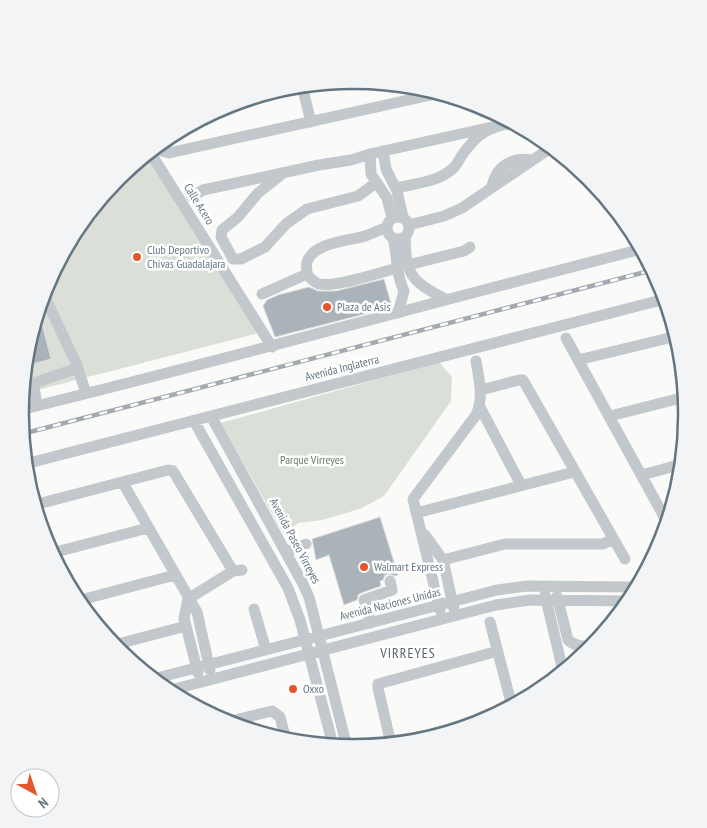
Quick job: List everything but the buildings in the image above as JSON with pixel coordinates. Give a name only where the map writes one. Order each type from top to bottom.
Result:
[{"type":"street","points":[[304,93],[311,122]]},
{"type":"street","points":[[163,151],[169,153],[424,97]]},
{"type":"street","points":[[192,197],[203,190],[284,172],[351,160],[501,125]]},
{"type":"street","points":[[396,188],[438,178],[452,170],[470,144],[492,127]]},
{"type":"street","points":[[453,136],[461,157]]},
{"type":"street","points":[[370,154],[370,172],[398,222],[408,234],[399,237],[390,235],[398,222],[396,188],[386,169],[383,151]]},
{"type":"street","points":[[470,247],[464,251],[334,284],[320,284],[313,281],[307,274],[307,262],[322,247],[337,241],[365,236],[398,222],[444,216],[462,208],[492,186],[494,176],[505,166],[519,159],[532,160],[544,151]]},
{"type":"street","name":"Calle Acero","points":[[154,158],[272,347]]},
{"type":"street","points":[[284,172],[258,193],[238,217],[222,230],[221,237],[233,259],[241,259],[266,247],[282,227],[302,212],[316,206],[358,196],[376,183]]},
{"type":"street","points":[[240,182],[251,201]]},
{"type":"street","points":[[398,313],[404,291],[398,278],[403,267],[399,237]]},
{"type":"street","points":[[29,407],[272,347],[445,299],[634,251]]},
{"type":"street","points":[[403,267],[422,284],[445,299]]},
{"type":"street","points":[[262,294],[307,274]]},
{"type":"street","points":[[404,291],[422,284]]},
{"type":"street","name":"Avenida Inglaterra","points":[[33,462],[658,301]]},
{"type":"street","points":[[48,304],[78,368],[86,393]]},
{"type":"street","points":[[566,338],[663,513]]},
{"type":"street","points":[[578,360],[669,338]]},
{"type":"street","points":[[442,619],[413,499],[480,407],[481,390],[476,362]]},
{"type":"street","points":[[37,405],[34,388],[37,382],[78,368]]},
{"type":"street","points":[[481,390],[523,380],[625,559]]},
{"type":"street","points":[[610,416],[678,399]]},
{"type":"street","points":[[480,407],[522,485]]},
{"type":"street","name":"Avenida Paseo Virreyes","points":[[211,416],[309,597],[345,739]]},
{"type":"street","points":[[194,421],[288,588],[300,620],[330,738]]},
{"type":"street","points":[[642,476],[673,467]]},
{"type":"street","points":[[42,503],[168,470],[173,471],[237,570],[188,599],[184,618],[200,682]]},
{"type":"street","points":[[416,513],[574,472]]},
{"type":"street","points":[[123,483],[196,612],[212,679]]},
{"type":"street","points":[[252,525],[266,517]]},
{"type":"street","points":[[59,552],[148,528]]},
{"type":"street","points":[[420,529],[443,560],[455,616]]},
{"type":"street","points":[[443,560],[505,544],[603,544],[613,538]]},
{"type":"street","points":[[286,552],[306,544]]},
{"type":"street","points":[[86,598],[175,575]]},
{"type":"street","points":[[371,623],[364,600],[392,590],[390,581]]},
{"type":"street","name":"Avenida Naciones Unidas","points":[[163,677],[497,590],[527,586],[628,587]]},
{"type":"street","points":[[544,586],[561,664]]},
{"type":"street","points":[[556,586],[568,640],[573,645],[581,646]]},
{"type":"street","points":[[179,688],[517,601],[619,601]]},
{"type":"street","points":[[254,609],[266,650]]},
{"type":"street","points":[[490,622],[510,698]]},
{"type":"street","points":[[123,643],[186,626]]},
{"type":"street","points":[[389,737],[378,684],[498,651]]},
{"type":"street","points":[[241,719],[272,711],[280,717],[284,732]]},
{"type":"green space","name":"Club Deportivo Chivas Guadalajara","points":[[152,159],[259,333],[29,392],[40,330],[53,290],[62,270],[83,234],[109,200]]},
{"type":"green space","name":"Parque Virreyes","points":[[439,362],[452,377],[451,401],[384,496],[362,508],[343,514],[322,520],[298,523],[284,535],[221,423]]},
{"type":"railway","points":[[29,432],[646,272]]},
{"type":"place","name":"Club Deportivo Chivas Guadalajara","points":[[137,257]]},
{"type":"place","name":"Plaza de Asis","points":[[327,307]]},
{"type":"place","name":"Walmart Express","points":[[364,567]]},
{"type":"place","name":"Oxxo","points":[[293,689]]},
{"type":"district","name":"VIRREYES","points":[[408,653]]}]
